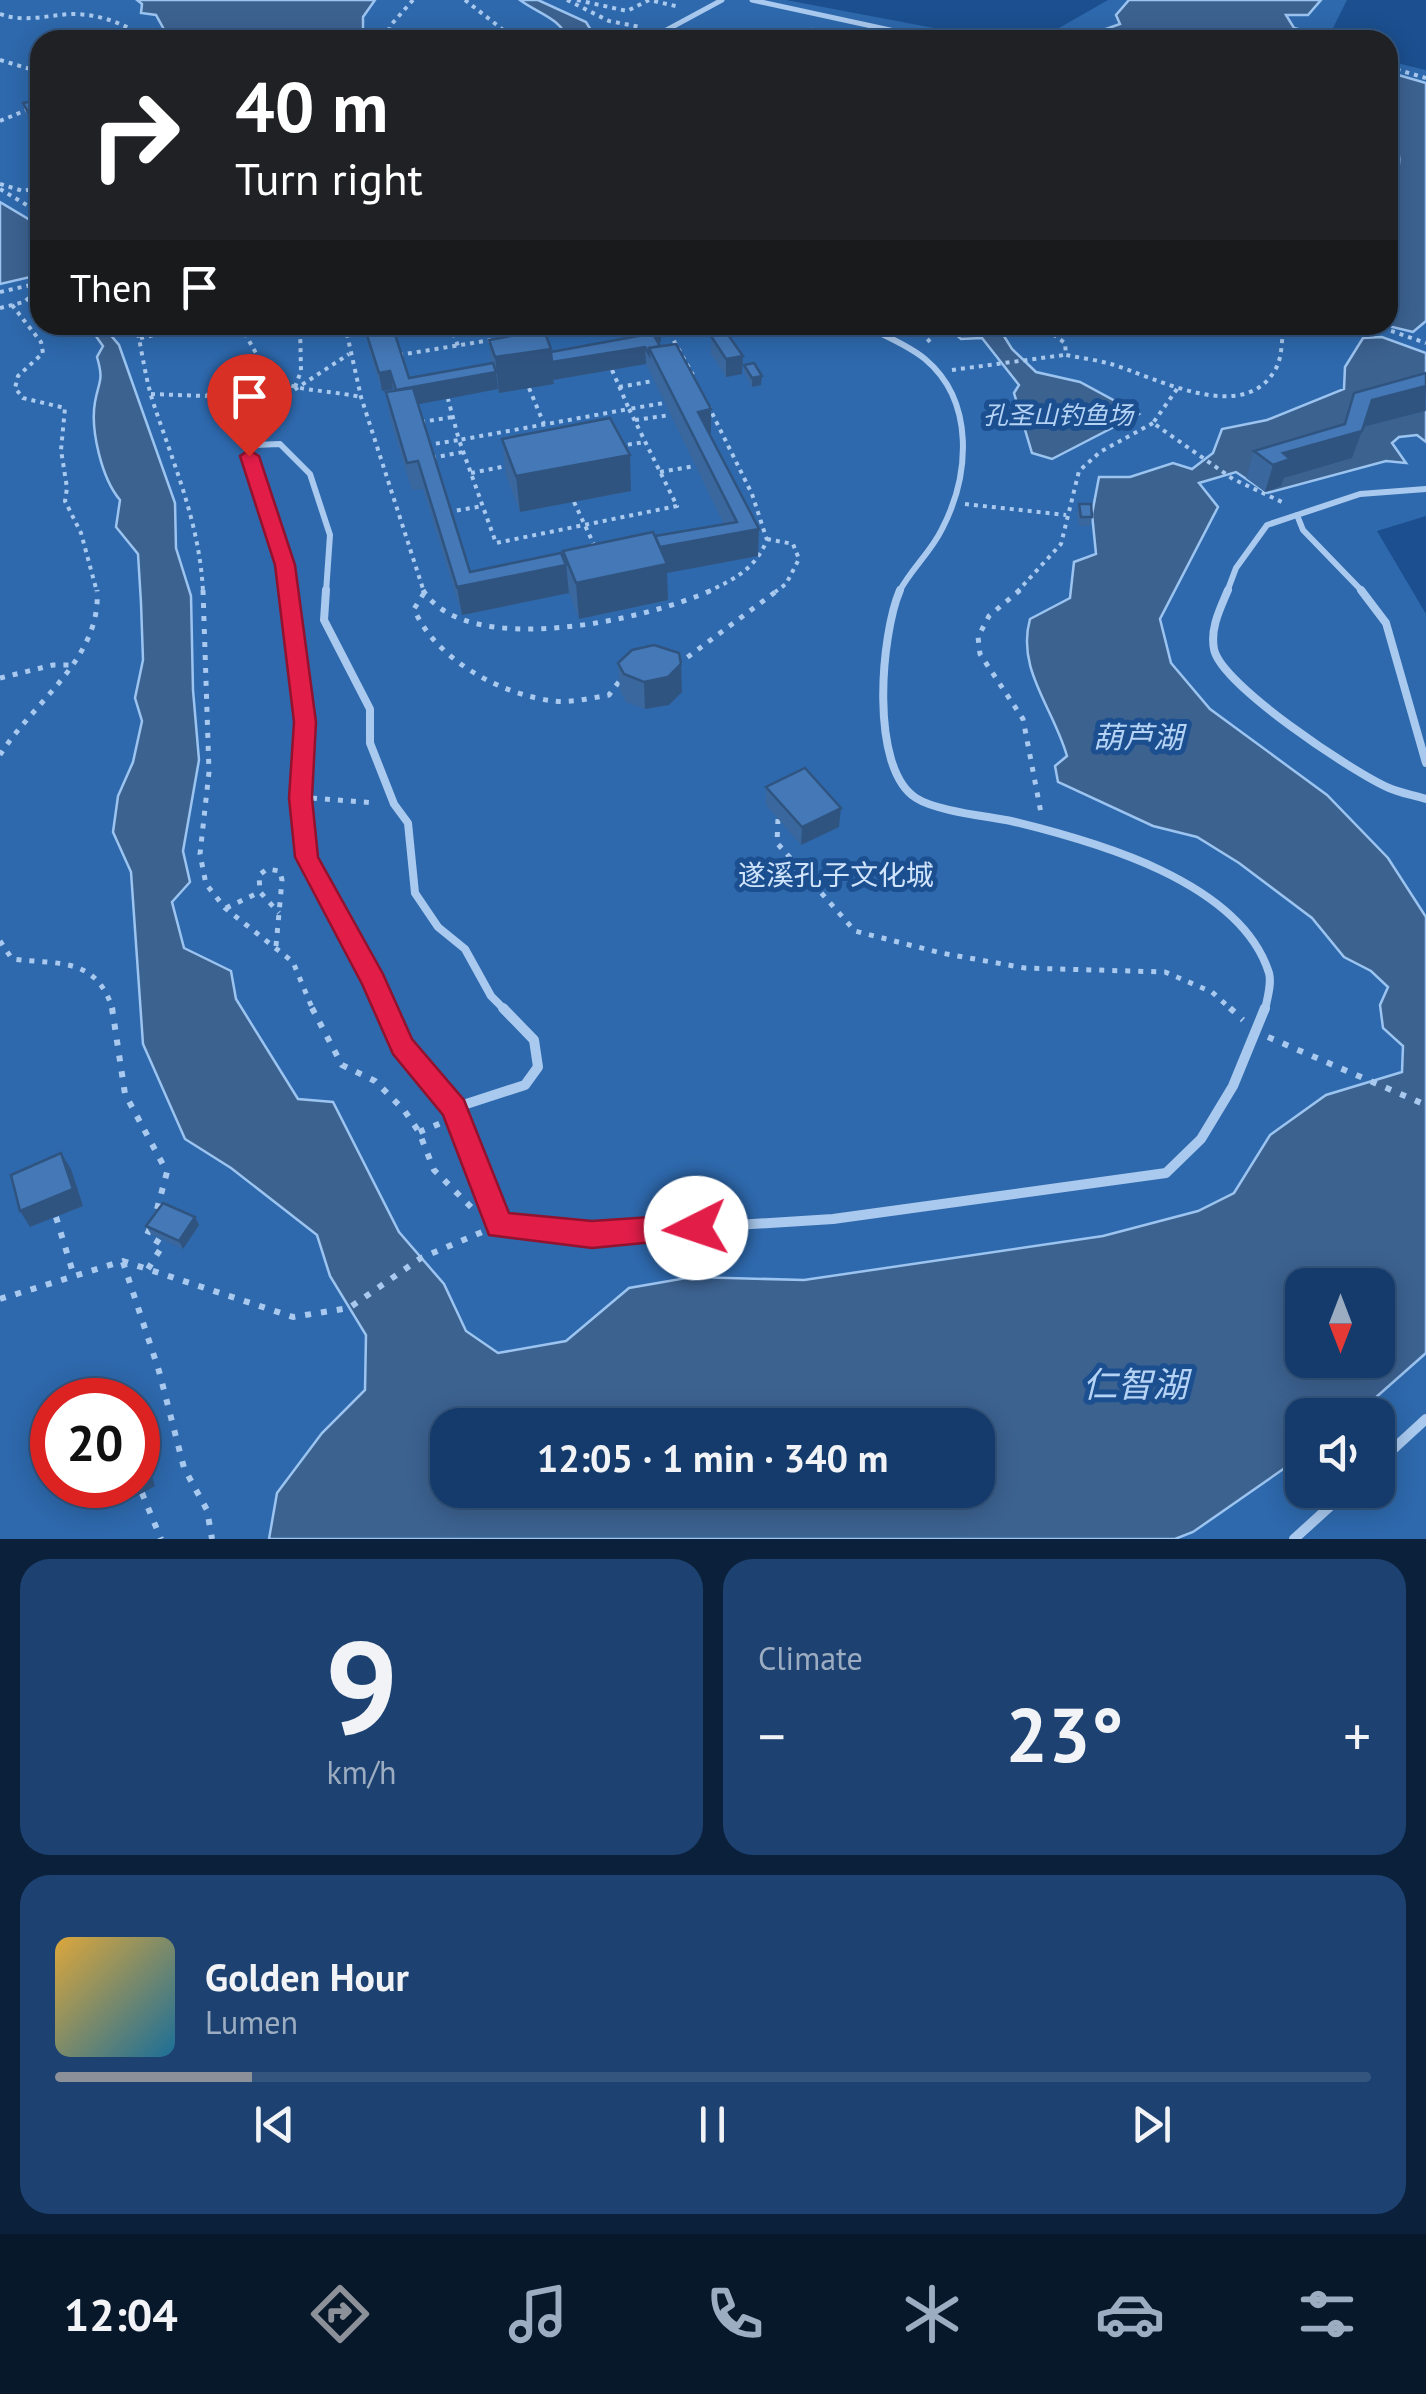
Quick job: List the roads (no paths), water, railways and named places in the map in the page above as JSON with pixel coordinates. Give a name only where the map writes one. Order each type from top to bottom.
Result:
[{"type":"lane","points":[[662,30],[722,0]]},
{"type":"lane","points":[[752,0],[890,30]]},
{"type":"lane","points":[[456,1112],[525,1085],[538,1068],[534,1040],[491,996],[465,949],[438,927],[415,893],[408,823],[394,804],[370,743],[370,709],[324,620],[330,535],[310,474],[280,444],[253,445],[249,456],[285,565],[297,652],[305,722],[300,798],[306,857],[374,982],[402,1046],[456,1112],[499,1225],[592,1234],[833,1218],[1085,1187],[1166,1172],[1202,1139],[1233,1086],[1264,1016],[1270,976],[1250,935],[1210,898],[1148,866],[1043,828],[918,800],[900,786],[886,762],[889,628],[899,591],[942,531],[964,464],[960,414],[954,394],[924,358],[882,335]]},
{"type":"lane","points":[[1426,489],[1408,488],[1308,509],[1267,525],[1236,568],[1214,624],[1214,652],[1228,676],[1294,728],[1387,788],[1426,798]]},
{"type":"lane","points":[[1296,515],[1303,530],[1372,600],[1386,624],[1426,762]]},
{"type":"lane","points":[[1395,1447],[1426,1419]]},
{"type":"lane","points":[[1294,1539],[1328,1508]]},
{"type":"water","points":[[137,0],[375,0],[363,17],[363,30],[164,30],[156,15],[141,13],[142,4]]},
{"type":"water","points":[[520,0],[538,0],[586,22],[591,30],[563,30]]},
{"type":"water","points":[[1129,0],[1321,0],[1308,15],[1286,15],[1294,28],[1302,30],[1103,30],[1120,24],[1116,15]]},
{"type":"water","points":[[1398,75],[1426,83],[1426,321],[1413,332],[1398,328]]},
{"type":"water","points":[[0,202],[30,220],[30,277],[0,284]]},
{"type":"water","name":"仁智湖","points":[[95,335],[110,335],[119,345],[175,503],[176,548],[191,596],[199,760],[183,851],[190,882],[172,902],[184,948],[231,971],[236,999],[298,1099],[333,1102],[399,1232],[444,1284],[466,1331],[498,1353],[566,1341],[629,1288],[692,1277],[804,1280],[1103,1236],[1198,1211],[1234,1193],[1270,1135],[1326,1095],[1402,1072],[1403,1046],[1383,1028],[1380,1005],[1388,987],[1371,971],[1344,957],[1312,918],[1197,837],[1153,826],[1058,782],[1055,766],[1067,756],[1032,671],[1027,637],[1030,619],[1070,598],[1074,562],[1096,554],[1092,514],[1099,477],[1130,477],[1173,463],[1192,469],[1213,453],[1222,429],[1267,420],[1344,389],[1345,367],[1363,338],[1382,337],[1426,353],[1426,442],[1417,435],[1399,437],[1392,443],[1406,463],[1386,461],[1267,493],[1236,472],[1199,483],[1218,507],[1160,619],[1171,663],[1210,709],[1327,795],[1388,858],[1426,917],[1426,1353],[1375,1398],[1285,1398],[1285,1468],[1193,1532],[1175,1539],[269,1539],[277,1493],[322,1433],[365,1390],[366,1335],[330,1276],[317,1235],[231,1168],[185,1139],[143,1044],[131,872],[113,832],[118,796],[133,762],[142,721],[135,698],[143,660],[138,554],[116,527],[120,500],[108,480],[96,440],[94,413],[100,376],[97,357],[103,346]]},
{"type":"water","name":"孔圣山钓鱼场","points":[[956,335],[1003,335],[1036,372],[1080,382],[1139,414],[1052,459],[1032,453],[1014,393],[1019,385],[982,338],[961,339]]},
{"type":"water label","name":"葫芦湖","points":[[1138,738]]},
{"type":"park label","name":"遂溪孔子文化城","points":[[836,875]]}]
